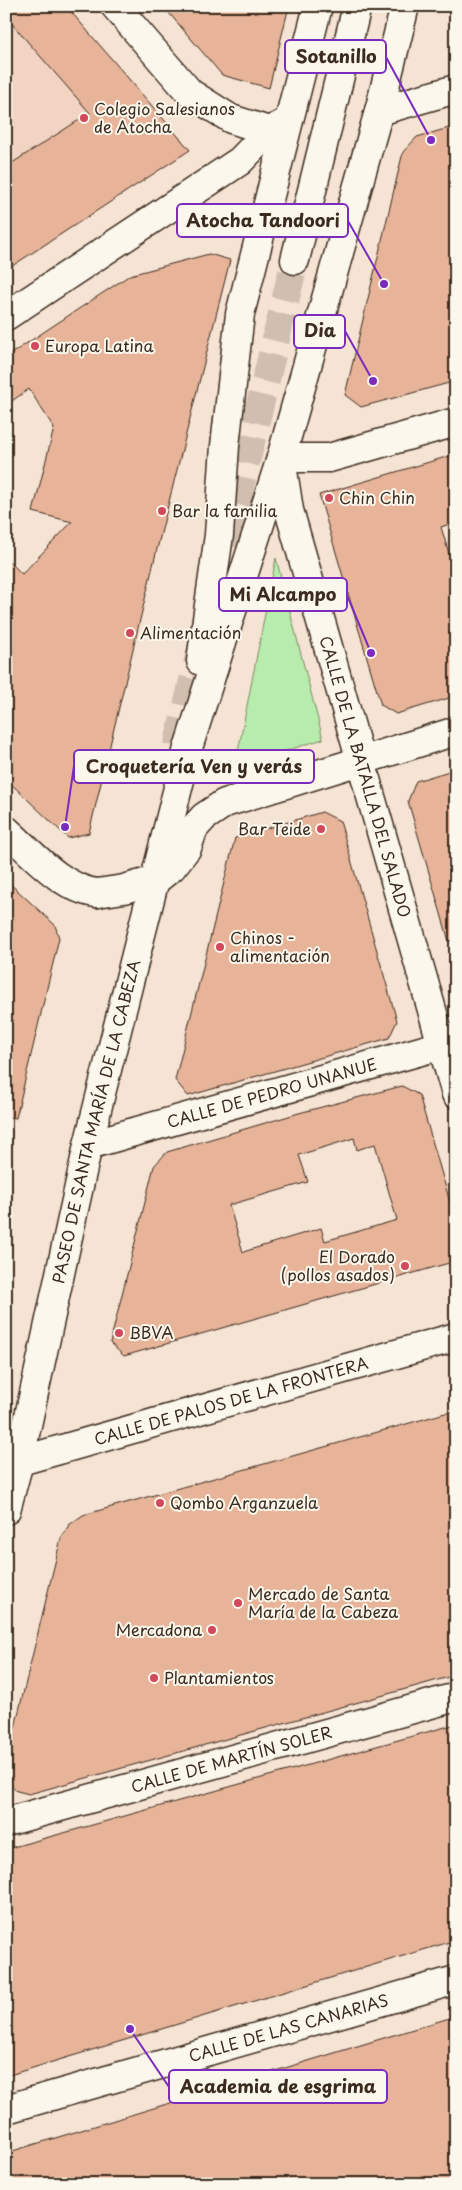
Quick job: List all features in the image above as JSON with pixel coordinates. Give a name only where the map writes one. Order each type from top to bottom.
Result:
[{"type":"main road","points":[[115,6],[190,92],[232,119],[278,127]]},
{"type":"main road","name":"PASEO DE SANTA MARÍA DE LA CABEZA","points":[[191,734],[219,536],[226,446],[240,314],[278,127],[318,6]]},
{"type":"main road","points":[[295,260],[356,6]]},
{"type":"main road","name":"PASEO DE SANTA MARÍA DE LA CABEZA","points":[[6,1510],[12,1464],[88,1146],[191,734],[281,458],[379,111],[405,6]]},
{"type":"main road","points":[[379,111],[456,89]]},
{"type":"main road","points":[[6,316],[240,161],[278,127]]},
{"type":"main road","points":[[281,458],[329,458],[456,422]]},
{"type":"main road","name":"CALLE DE LA BATALLA DEL SALADO","points":[[281,458],[289,510],[360,761],[449,1043],[456,1094]]},
{"type":"main road","points":[[6,830],[64,881],[84,892],[97,893],[124,889],[156,880],[172,867],[187,848],[194,828],[204,817],[225,803],[456,731]]},
{"type":"main road","points":[[97,893],[117,901],[127,912],[140,940]]},
{"type":"main road","name":"CALLE DE PEDRO UNANUE","points":[[88,1146],[449,1043]]},
{"type":"main road","name":"CALLE DE PALOS DE LA FRONTERA","points":[[12,1464],[456,1337]]},
{"type":"main road","name":"CALLE DE MARTÍN SOLER","points":[[6,1822],[456,1697]]},
{"type":"main road","name":"CALLE DE LAS CANARIAS","points":[[6,2109],[456,1980]]},
{"type":"shaded area","name":"Colegio Salesianos de Atocha","points":[[6,6],[66,6],[190,150],[6,270]]},
{"type":"green space","points":[[276,558],[323,739],[235,767]]},
{"type":"building","name":"Colegio Salesianos de Atocha","points":[[6,6],[66,6],[190,150],[6,270],[6,167],[90,113],[6,17]]},
{"type":"building","points":[[163,6],[289,6],[269,88],[222,75]]},
{"type":"building","points":[[456,126],[456,381],[361,407],[345,395],[403,152],[417,137]]},
{"type":"building","points":[[209,254],[230,260],[156,553],[89,833],[68,838],[6,779],[6,558],[22,574],[72,522],[33,512],[54,428],[29,389],[6,405],[6,357],[130,275]]},
{"type":"building","points":[[456,454],[456,522],[441,527],[456,577],[456,696],[396,714],[381,705],[319,495]]},
{"type":"building","points":[[456,769],[456,940],[449,941],[408,801],[416,781]]},
{"type":"building","points":[[322,812],[340,821],[397,1021],[389,1038],[188,1096],[175,1080],[235,838]]},
{"type":"building","points":[[6,880],[55,925],[59,938],[16,1118],[6,1117]]},
{"type":"building","points":[[402,1086],[419,1095],[456,1223],[456,1261],[124,1356],[110,1343],[154,1166],[167,1152],[299,1113]],"holes":[[[354,1138],[357,1150],[375,1144],[397,1220],[325,1241],[321,1228],[243,1252],[229,1205],[308,1182],[299,1155]]]},
{"type":"building","points":[[456,1410],[456,1675],[29,1794],[17,1791],[6,1782],[6,1763],[61,1538],[69,1525],[83,1515]]},
{"type":"building","points":[[456,1724],[456,1940],[6,2076],[6,1849]]},
{"type":"building","points":[[456,2016],[456,2184],[6,2184],[6,2153]]},
{"type":"tunnel","points":[[226,545],[295,260]]},
{"type":"tunnel","points":[[177,747],[204,636]]},
{"type":"place","name":"Colegio Salesianos de Atocha","points":[[84,118]]},
{"type":"place","name":"Sotanillo","points":[[431,140]]},
{"type":"place","name":"Atocha Tandoori","points":[[384,284]]},
{"type":"place","name":"Europa Latina","points":[[35,346]]},
{"type":"place","name":"Dia","points":[[373,381]]},
{"type":"place","name":"Chin Chin","points":[[329,498]]},
{"type":"place","name":"Bar la familia","points":[[162,511]]},
{"type":"place","name":"Alimentación","points":[[130,633]]},
{"type":"place","name":"Mi Alcampo","points":[[371,653]]},
{"type":"place","name":"Croquetería Ven y verás","points":[[65,827]]},
{"type":"place","name":"Bar Teide","points":[[321,829]]},
{"type":"place","name":"Chinos - alimentación","points":[[220,947]]},
{"type":"place","name":"El Dorado (pollos asados)","points":[[405,1266]]},
{"type":"place","name":"BBVA","points":[[119,1333]]},
{"type":"place","name":"Qombo Arganzuela","points":[[160,1503]]},
{"type":"place","name":"Mercado de Santa María de la Cabeza","points":[[238,1603]]},
{"type":"place","name":"Mercadona","points":[[212,1630]]},
{"type":"place","name":"Plantamientos","points":[[154,1678]]},
{"type":"place","name":"Academia de esgrima","points":[[130,2029]]}]
